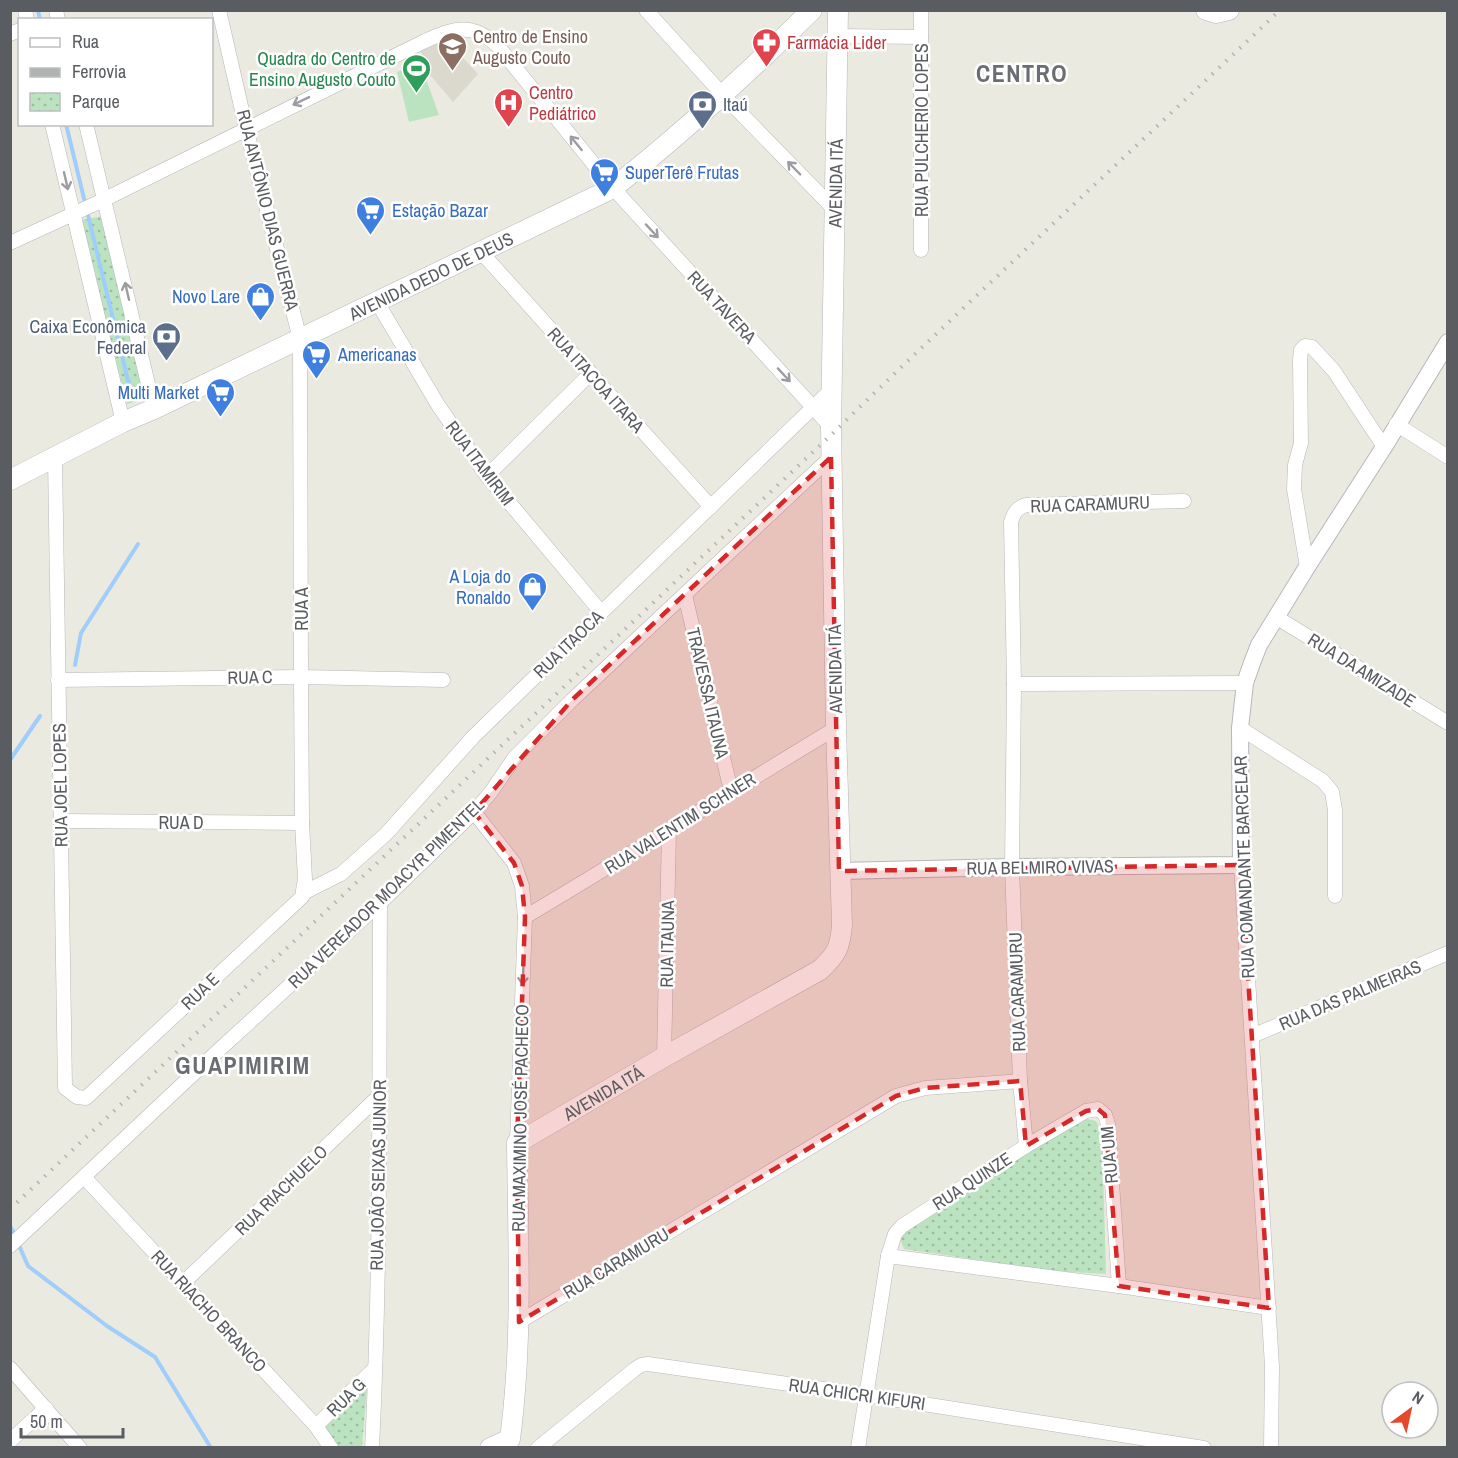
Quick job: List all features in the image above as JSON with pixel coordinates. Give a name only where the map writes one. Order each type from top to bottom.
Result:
[{"type":"main road","name":"AVENIDA DEDO DE DEUS","points":[[10,480],[123,422],[613,188],[662,149],[723,95],[812,10]]},
{"type":"main road","name":"AVENIDA ITÁ","points":[[517,1143],[820,970],[834,957],[840,945],[842,925],[831,457],[838,10]]},
{"type":"main road","points":[[1206,10],[1216,13],[1228,11]]},
{"type":"main road","name":"RUA MAXIMINO JOSÉ PACHECO","points":[[513,1443],[519,1322],[517,1143]]},
{"type":"main road","points":[[490,1448],[513,1443]]},
{"type":"street","name":"RUA ANTÔNIO DIAS GUERRA","points":[[219,10],[246,128],[300,339]]},
{"type":"street","points":[[646,10],[723,95],[835,210]]},
{"type":"street","name":"RUA PULCHERIO LOPES","points":[[921,10],[921,250]]},
{"type":"street","name":"RUA TAVERA","points":[[10,243],[425,41],[448,31],[468,29],[487,36],[497,45],[613,188],[831,427]]},
{"type":"street","points":[[839,36],[921,37]]},
{"type":"street","points":[[53,126],[77,212],[123,422]]},
{"type":"street","points":[[86,126],[102,200],[154,409]]},
{"type":"street","name":"RUA ITACOA ITARA","points":[[480,252],[711,507]]},
{"type":"street","name":"RUA ITAMIRIM","points":[[377,302],[438,405],[487,476],[601,612]]},
{"type":"street","name":"RUA A","points":[[300,339],[304,886]]},
{"type":"street","name":"RUA COMANDANTE BARCELAR","points":[[1271,1448],[1272,1366],[1241,866],[1240,728],[1245,683],[1259,645],[1448,342]]},
{"type":"street","points":[[1307,567],[1294,489],[1295,465],[1301,443],[1300,360],[1301,351],[1305,346],[1312,347],[1334,371],[1384,447]]},
{"type":"street","points":[[487,476],[591,374]]},
{"type":"street","name":"RUA ITAOCA","points":[[304,886],[341,874],[386,834],[474,736],[832,389]]},
{"type":"street","points":[[1396,424],[1448,456]]},
{"type":"street","name":"RUA VEREADOR MOACYR PIMENTEL","points":[[10,1246],[380,903],[474,812],[515,757],[572,700],[831,457]]},
{"type":"street","name":"RUA JOEL LOPES","points":[[55,458],[65,1088],[77,1097],[86,1098]]},
{"type":"street","name":"RUA CARAMURU","points":[[519,1322],[896,1096],[925,1088],[1020,1081],[1012,867],[1014,684],[1011,522],[1014,512],[1026,506],[1184,501]]},
{"type":"street","name":"TRAVESSA ITAUNA","points":[[685,595],[731,791]]},
{"type":"street","name":"RUA DA AMIZADE","points":[[1276,618],[1448,723]]},
{"type":"street","name":"RUA C","points":[[58,680],[301,677],[442,680]]},
{"type":"street","points":[[1014,684],[1245,683]]},
{"type":"street","name":"RUA VALENTIM SCHNER","points":[[525,917],[836,728]]},
{"type":"street","points":[[1240,728],[1323,781],[1332,792],[1335,810],[1335,896]]},
{"type":"street","name":"RUA MAXIMINO JOSÉ PACHECO","points":[[474,812],[514,863],[522,886],[525,917],[517,1143]]},
{"type":"street","name":"RUA D","points":[[61,821],[302,823]]},
{"type":"street","name":"RUA ITAUNA","points":[[664,1057],[669,831]]},
{"type":"street","name":"RUA BELMIRO VIVAS","points":[[839,871],[1012,867],[1241,866]]},
{"type":"street","name":"RUA E","points":[[86,1098],[302,897],[304,886]]},
{"type":"street","name":"RUA JOÃO SEIXAS JUNIOR","points":[[372,1448],[379,1096],[380,903]]},
{"type":"street","name":"RUA DAS PALMEIRAS","points":[[1252,1036],[1448,953]]},
{"type":"street","name":"RUA QUINZE","points":[[888,1256],[896,1234],[902,1226],[1026,1146],[1020,1081]]},
{"type":"street","name":"RUA RIACHUELO","points":[[183,1283],[379,1096]]},
{"type":"street","name":"RUA UM","points":[[1026,1146],[1086,1111],[1098,1109],[1105,1114],[1108,1124],[1119,1286]]},
{"type":"street","name":"RUA RIACHO BRANCO","points":[[84,1177],[316,1426],[331,1448]]},
{"type":"street","points":[[858,1448],[888,1256],[1269,1308]]},
{"type":"street","name":"RUA CHICRI KIFURI","points":[[538,1448],[641,1365],[648,1364],[866,1395],[1204,1448]]},
{"type":"street","points":[[10,1368],[80,1448]]},
{"type":"street","name":"RUA G","points":[[316,1426],[375,1368]]},
{"type":"street","points":[[10,1440],[46,1408]]},
{"type":"highlighted area","points":[[831,457],[839,871],[1241,865],[1269,1308],[1119,1286],[1105,1115],[1098,1109],[1086,1111],[1026,1146],[1020,1081],[925,1088],[896,1096],[519,1322],[517,1143],[525,917],[522,886],[514,863],[474,812],[572,700]]},
{"type":"shaded area","name":"Centro de Ensino Augusto Couto","points":[[447,40],[478,74],[453,102],[426,70],[430,66],[420,51]]},
{"type":"green space","name":"Quadra do Centro de Ensino Augusto Couto","points":[[411,67],[422,68],[439,115],[409,122],[397,72]]},
{"type":"green space","points":[[103,216],[145,399],[127,404],[81,220]]},
{"type":"green space","points":[[1081,1120],[1096,1121],[1102,1131],[1106,1274],[1053,1271],[904,1249],[900,1239],[909,1227]]},
{"type":"green space","points":[[367,1387],[362,1447],[335,1447],[321,1431]]},
{"type":"waterway","points":[[38,10],[40,18]]},
{"type":"waterway","points":[[66,126],[131,393]]},
{"type":"waterway","points":[[75,665],[81,633],[138,544]]},
{"type":"waterway","points":[[10,760],[40,716]]},
{"type":"waterway","points":[[10,1226],[15,1236]]},
{"type":"waterway","points":[[18,1243],[28,1266],[107,1326],[155,1357],[211,1448]]},
{"type":"railway","points":[[10,1209],[1280,10]]},
{"type":"place","name":"Farmácia Lider","points":[[766,68]]},
{"type":"place","name":"Centro de Ensino Augusto Couto","points":[[452,72]]},
{"type":"place","name":"Quadra do Centro de Ensino Augusto Couto","points":[[417,94]]},
{"type":"place","name":"Centro Pediátrico","points":[[508,128]]},
{"type":"place","name":"Itaú","points":[[702,130]]},
{"type":"place","name":"SuperTerê Frutas","points":[[604,198]]},
{"type":"place","name":"Estação Bazar","points":[[371,236]]},
{"type":"place","name":"Novo Lare","points":[[261,322]]},
{"type":"place","name":"Caixa Econômica Federal","points":[[167,362]]},
{"type":"place","name":"Americanas","points":[[317,380]]},
{"type":"place","name":"Multi Market","points":[[220,418]]},
{"type":"place","name":"A Loja do Ronaldo","points":[[532,612]]},
{"type":"district","name":"CENTRO","points":[[1022,73]]},
{"type":"district","name":"GUAPIMIRIM","points":[[243,1065]]}]
